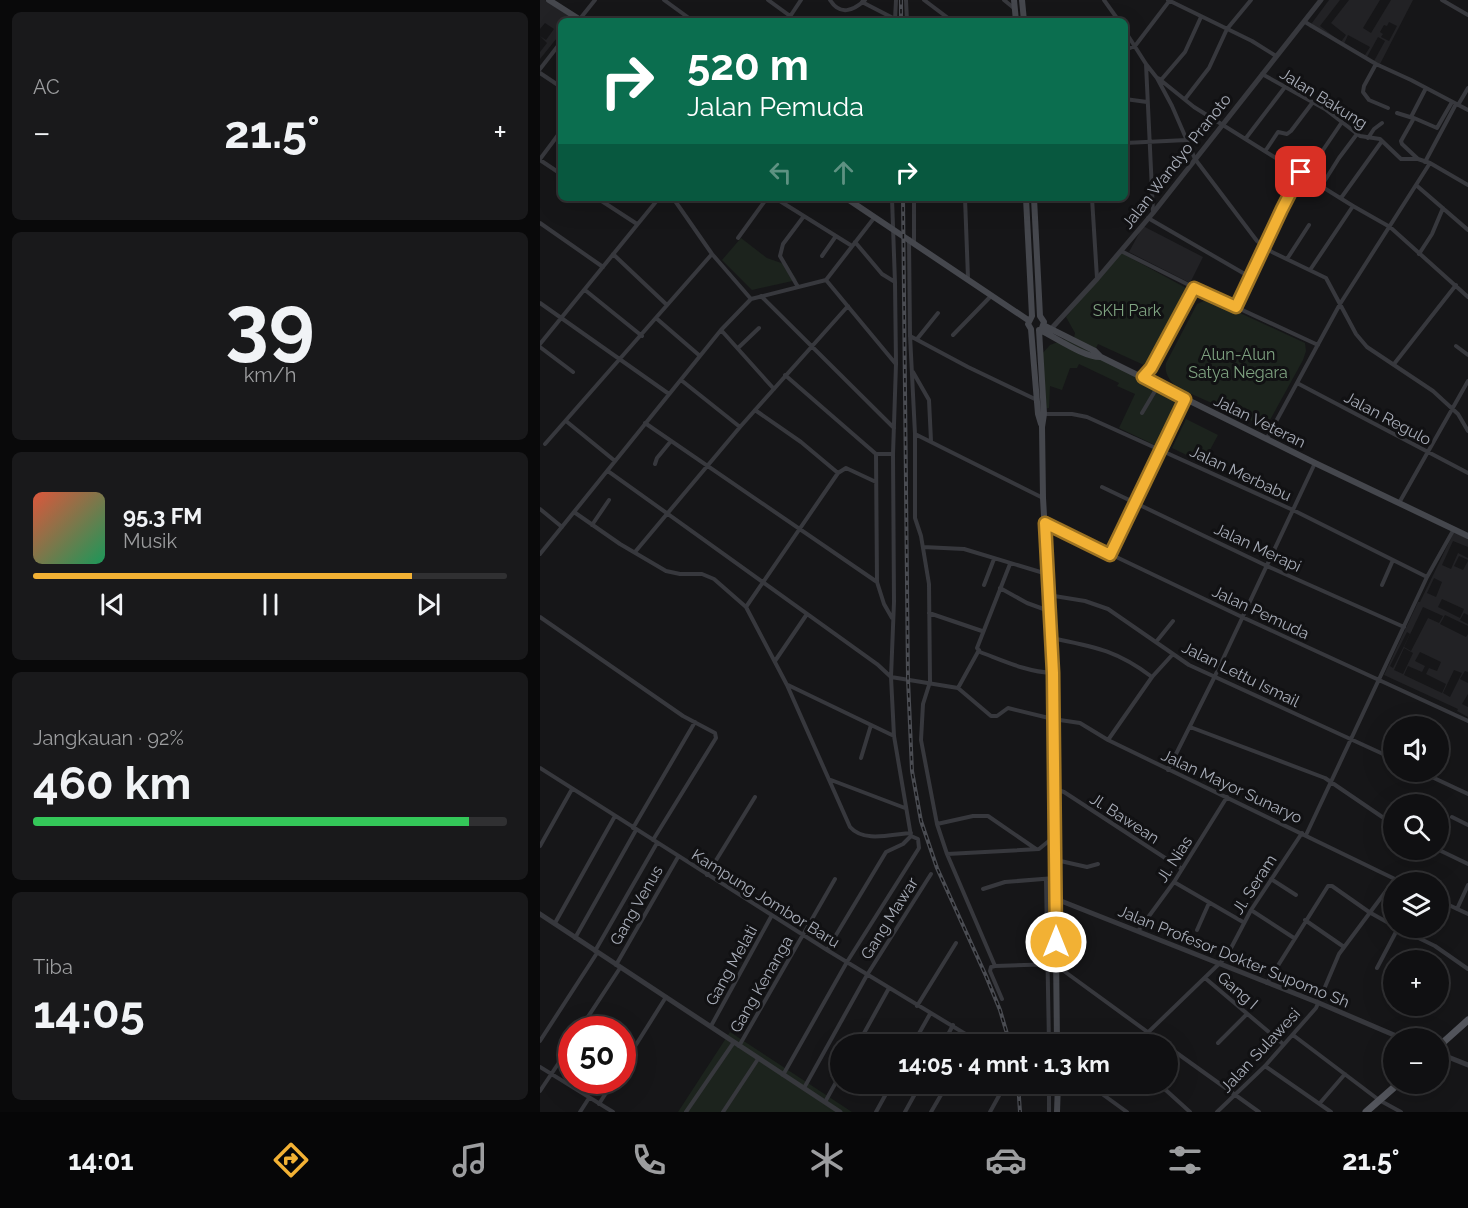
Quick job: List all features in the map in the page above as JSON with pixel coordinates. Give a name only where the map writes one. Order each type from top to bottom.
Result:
[{"type":"main road","points":[[549,0],[577,18]]},
{"type":"main road","points":[[1014,0],[1016,18]]},
{"type":"main road","points":[[1022,0],[1024,18]]},
{"type":"main road","points":[[850,201],[912,240],[991,296],[1030,318],[1040,316]]},
{"type":"main road","points":[[1026,201],[1030,318],[1028,326],[1031,330],[1037,399],[1042,427],[1043,498],[1053,673],[1058,1034]]},
{"type":"main road","points":[[1034,201],[1044,403],[1041,414]]},
{"type":"main road","points":[[1031,330],[1041,328]]},
{"type":"main road","name":"Jalan Veteran","points":[[1041,328],[1095,351],[1101,357],[1185,399],[1468,536]]},
{"type":"main road","points":[[1449,1037],[1468,1020]]},
{"type":"main road","points":[[1057,1112],[1058,1094]]},
{"type":"main road","points":[[1366,1112],[1386,1094]]},
{"type":"street","points":[[582,18],[595,0]]},
{"type":"street","points":[[664,0],[689,18]]},
{"type":"street","points":[[768,0],[788,18]]},
{"type":"street","points":[[790,18],[801,0]]},
{"type":"street","points":[[830,0],[842,11],[855,8],[864,1],[892,18]]},
{"type":"street","points":[[895,18],[896,0]]},
{"type":"street","points":[[906,0],[907,18]]},
{"type":"street","points":[[924,0],[948,18]]},
{"type":"street","points":[[1004,0],[1015,9]]},
{"type":"street","points":[[1104,0],[1117,18]]},
{"type":"street","points":[[1128,49],[1135,46],[1169,0],[1276,57]]},
{"type":"street","points":[[1185,99],[1206,73],[1227,29],[1251,0]]},
{"type":"street","name":"Jalan Wandyo Pranoto","points":[[1049,331],[1153,213],[1321,0]]},
{"type":"street","points":[[1442,0],[1468,15]]},
{"type":"street","points":[[1159,79],[1185,51],[1201,17]]},
{"type":"street","points":[[1305,22],[1376,64],[1468,110]]},
{"type":"street","points":[[1128,36],[1146,64],[1159,79],[1185,99],[1390,227],[1468,297]]},
{"type":"street","points":[[558,46],[540,71],[558,85]]},
{"type":"street","points":[[1146,64],[1153,213]]},
{"type":"street","points":[[1376,64],[1363,92],[1369,100],[1388,108]]},
{"type":"street","name":"Jalan Bakung","points":[[1261,74],[1313,102],[1357,134],[1382,141],[1401,159],[1418,159],[1428,162],[1468,185]]},
{"type":"street","points":[[1159,79],[1195,159],[1257,241],[1265,248],[1326,278],[1356,334],[1367,347],[1432,391],[1458,414],[1468,431]]},
{"type":"street","points":[[1246,138],[1285,87]]},
{"type":"street","points":[[1418,159],[1401,143],[1426,88]]},
{"type":"street","points":[[1397,112],[1437,128],[1468,88]]},
{"type":"street","points":[[1128,99],[1147,102]]},
{"type":"street","points":[[1266,150],[1278,132],[1287,134],[1291,131],[1313,102]]},
{"type":"street","points":[[1266,439],[1340,304],[1416,185],[1455,104]]},
{"type":"street","points":[[1321,153],[1342,122]]},
{"type":"street","points":[[1368,138],[1382,123]]},
{"type":"street","points":[[1322,185],[1357,134]]},
{"type":"street","points":[[558,135],[540,160],[558,171]]},
{"type":"street","points":[[1128,143],[1187,140]]},
{"type":"street","points":[[1341,198],[1382,141]]},
{"type":"street","points":[[1236,307],[1301,172]]},
{"type":"street","points":[[1416,185],[1468,230]]},
{"type":"street","points":[[602,201],[637,224]]},
{"type":"street","points":[[573,372],[540,346],[656,201]]},
{"type":"street","points":[[675,201],[712,254],[751,299]]},
{"type":"street","points":[[738,238],[765,201]]},
{"type":"street","points":[[780,201],[853,244],[875,267],[895,283]]},
{"type":"street","points":[[892,201],[896,364],[893,454],[894,602],[891,677],[894,736],[911,834]]},
{"type":"street","points":[[914,201],[910,335],[915,434],[915,518],[923,547],[929,584],[930,682],[923,704],[921,740],[937,824],[946,854],[995,966]]},
{"type":"street","points":[[965,201],[968,278]]},
{"type":"street","points":[[1092,201],[1097,279]]},
{"type":"street","points":[[1310,270],[1353,206]]},
{"type":"street","points":[[1419,254],[1432,234],[1443,208]]},
{"type":"street","points":[[798,287],[780,256],[783,244],[804,216]]},
{"type":"street","points":[[540,554],[721,330],[751,299],[826,280],[874,218]]},
{"type":"street","points":[[1148,219],[1250,278]]},
{"type":"street","points":[[540,223],[603,267]]},
{"type":"street","points":[[1287,259],[1309,225]]},
{"type":"street","points":[[822,256],[836,236]]},
{"type":"street","points":[[1121,251],[1194,288],[1318,345]]},
{"type":"street","points":[[613,254],[667,305]]},
{"type":"street","points":[[545,444],[712,254]]},
{"type":"street","points":[[826,280],[896,364]]},
{"type":"street","points":[[1394,364],[1456,285]]},
{"type":"street","points":[[1146,379],[1194,288]]},
{"type":"street","points":[[585,290],[642,336]]},
{"type":"street","points":[[760,296],[894,428]]},
{"type":"street","points":[[953,335],[991,296]]},
{"type":"street","points":[[540,303],[669,394]]},
{"type":"street","points":[[635,552],[785,375],[848,306]]},
{"type":"street","points":[[917,339],[938,313]]},
{"type":"street","points":[[656,318],[700,356]]},
{"type":"street","points":[[738,348],[759,328]]},
{"type":"street","points":[[721,330],[774,389]]},
{"type":"street","points":[[910,335],[968,367],[1044,403]]},
{"type":"street","points":[[1456,346],[1468,355]]},
{"type":"street","points":[[913,372],[929,400],[931,441]]},
{"type":"street","points":[[785,375],[876,454],[893,454]]},
{"type":"street","points":[[681,380],[740,427]]},
{"type":"street","points":[[1399,503],[1468,381]]},
{"type":"street","name":"Jalan Regulo","points":[[1297,383],[1468,473]]},
{"type":"street","points":[[1142,413],[1158,385]]},
{"type":"street","points":[[1110,555],[1185,399]]},
{"type":"street","points":[[755,410],[801,442],[838,473]]},
{"type":"street","name":"Jalan Merbabu","points":[[1041,414],[1072,414],[1087,417],[1293,510],[1427,577]]},
{"type":"street","points":[[566,421],[615,461]]},
{"type":"street","points":[[645,423],[877,582]]},
{"type":"street","points":[[915,434],[1043,498]]},
{"type":"street","points":[[655,464],[671,441]]},
{"type":"street","points":[[876,454],[877,582],[884,604],[892,618]]},
{"type":"street","points":[[1168,770],[1315,463]]},
{"type":"street","points":[[746,607],[838,473],[846,468],[876,482]]},
{"type":"street","points":[[608,471],[877,664],[891,677],[958,688],[979,650],[977,648],[982,631],[1010,564]]},
{"type":"street","name":"Jalan Merapi","points":[[1101,487],[1267,566],[1404,627]]},
{"type":"street","points":[[592,525],[609,500]]},
{"type":"street","points":[[540,509],[562,527]]},
{"type":"street","points":[[574,512],[635,552],[673,573],[696,573],[708,576],[746,607],[787,685],[850,827],[855,832],[872,836],[911,834],[918,839],[919,848],[847,962],[782,1076]]},
{"type":"street","name":"Jalan Pemuda","points":[[1045,523],[1468,721]]},
{"type":"street","name":"Jl. Seram","points":[[1149,1032],[1229,952],[1243,922],[1304,834],[1331,782],[1427,577],[1454,529]]},
{"type":"street","points":[[923,547],[954,547],[1047,574]]},
{"type":"street","points":[[984,585],[994,559]]},
{"type":"street","points":[[1382,585],[1393,560]]},
{"type":"street","points":[[1000,588],[1027,603],[1049,611]]},
{"type":"street","name":"Jalan Lettu Ismail","points":[[1048,595],[1085,601],[1108,609],[1173,654],[1214,678],[1383,754]]},
{"type":"street","points":[[884,604],[891,606],[894,602]]},
{"type":"street","points":[[929,613],[982,631]]},
{"type":"street","points":[[775,661],[807,614]]},
{"type":"street","points":[[540,617],[713,732],[716,738],[596,952],[540,1041]]},
{"type":"street","points":[[1156,642],[1173,621]]},
{"type":"street","points":[[1051,638],[1118,654],[1152,677]]},
{"type":"street","points":[[979,650],[1031,671],[1053,673]]},
{"type":"street","points":[[1108,740],[1152,677],[1173,654]]},
{"type":"street","points":[[787,685],[894,736]]},
{"type":"street","name":"Jalan Mayor Sunaryo","points":[[958,688],[991,716],[997,716],[1008,708],[1080,723],[1108,740],[1168,770],[1383,873]]},
{"type":"street","points":[[575,938],[695,722]]},
{"type":"street","points":[[861,758],[871,725]]},
{"type":"street","points":[[1190,727],[1331,782],[1383,817]]},
{"type":"street","name":"Kampung Jombor Baru","points":[[540,769],[867,975],[967,1034]]},
{"type":"street","points":[[830,780],[905,808]]},
{"type":"street","points":[[1442,782],[1468,794]]},
{"type":"street","points":[[540,846],[572,789]]},
{"type":"street","name":"Jl. Bawean","points":[[1054,789],[1064,792],[1182,869]]},
{"type":"street","points":[[707,875],[755,797]]},
{"type":"street","name":"Jl. Nias","points":[[1137,932],[1174,882],[1227,797]]},
{"type":"street","points":[[554,924],[615,816]]},
{"type":"street","points":[[937,824],[973,816],[988,816],[1038,849]]},
{"type":"street","points":[[1452,817],[1468,825]]},
{"type":"street","points":[[827,950],[886,852],[903,844],[911,834]]},
{"type":"street","points":[[946,854],[1038,849],[1055,836]]},
{"type":"street","points":[[1449,855],[1468,864]]},
{"type":"street","name":"Gang Venus","points":[[588,1016],[678,857]]},
{"type":"street","points":[[1056,860],[1087,867],[1098,864]]},
{"type":"street","name":"Gang Mawar","points":[[803,1089],[867,975],[930,874]]},
{"type":"street","points":[[983,889],[1005,882],[1056,878]]},
{"type":"street","name":"Gang Kenanga","points":[[686,1112],[737,1044],[804,935],[835,879]]},
{"type":"street","points":[[1271,879],[1296,895]]},
{"type":"street","points":[[1046,880],[1049,1034]]},
{"type":"street","points":[[1174,882],[1243,922]]},
{"type":"street","points":[[1457,909],[1468,885]]},
{"type":"street","points":[[1270,978],[1305,920],[1329,886],[1383,920]]},
{"type":"street","name":"Jalan Sulawesi","points":[[1217,1112],[1265,1066],[1319,1003],[1339,954],[1383,894]]},
{"type":"street","name":"Jalan Profesor Dokter Supomo Sh","points":[[1056,899],[1219,964],[1270,978],[1319,1003],[1383,1030]]},
{"type":"street","points":[[1197,930],[1209,903]]},
{"type":"street","points":[[1449,905],[1468,914]]},
{"type":"street","points":[[1251,910],[1294,938]]},
{"type":"street","points":[[540,914],[711,1026],[782,1076],[840,1112]]},
{"type":"street","name":"Gang Melati","points":[[711,1026],[772,915]]},
{"type":"street","points":[[1305,920],[1344,946]]},
{"type":"street","points":[[1377,968],[1391,938]]},
{"type":"street","points":[[1418,938],[1468,969]]},
{"type":"street","points":[[917,1006],[956,943]]},
{"type":"street","points":[[1002,999],[990,971],[991,967],[1057,965],[1152,1034]]},
{"type":"street","name":"Gang I","points":[[1205,978],[1283,1044]]},
{"type":"street","points":[[864,1034],[889,988]]},
{"type":"street","points":[[636,1045],[666,998]]},
{"type":"street","points":[[919,1034],[930,1014]]},
{"type":"street","points":[[1218,1043],[1247,1014]]},
{"type":"street","points":[[948,1034],[953,1025]]},
{"type":"street","points":[[1293,1035],[1379,1100],[1401,1112]]},
{"type":"street","points":[[1178,1054],[1259,1112]]},
{"type":"street","points":[[1449,1057],[1468,1065]]},
{"type":"street","points":[[723,1112],[758,1059]]},
{"type":"street","points":[[540,1091],[558,1064]]},
{"type":"street","points":[[1265,1066],[1331,1112]]},
{"type":"street","points":[[540,1067],[613,1112]]},
{"type":"street","points":[[1320,1103],[1345,1074]]},
{"type":"street","points":[[825,1102],[830,1093]]},
{"type":"street","points":[[599,1104],[605,1094]]},
{"type":"street","points":[[876,1112],[886,1094]]},
{"type":"street","points":[[905,1112],[915,1094]]},
{"type":"street","points":[[932,1112],[942,1094]]},
{"type":"street","points":[[990,1112],[1000,1094]]},
{"type":"street","points":[[1049,1094],[1049,1112]]},
{"type":"street","points":[[1104,1094],[1127,1112]]},
{"type":"street","points":[[1170,1094],[1190,1112]]},
{"type":"street","points":[[580,1112],[589,1098]]},
{"type":"street","points":[[1117,1112],[1121,1108]]},
{"type":"shaded area","points":[[540,0],[545,0],[569,16],[569,18],[558,18],[558,37],[540,59],[540,52],[547,43],[540,36],[546,40],[554,29],[545,23],[540,29]]},
{"type":"shaded area","points":[[1329,0],[1340,0],[1320,26],[1341,42],[1346,35],[1331,23],[1349,0],[1380,0],[1363,28],[1371,33],[1391,0],[1413,0],[1380,64],[1371,61],[1309,27]],"holes":[[[1389,22],[1397,26],[1389,41],[1381,37],[1383,34],[1380,32]],[[1348,35],[1370,47],[1365,55],[1344,44]],[[1378,37],[1385,41],[1374,61],[1367,57]]]},
{"type":"shaded area","points":[[1143,226],[1203,257],[1190,283],[1129,252]]},
{"type":"shaded area","points":[[1454,532],[1468,539],[1468,547],[1453,541],[1442,565],[1451,569],[1458,553],[1468,558],[1468,560],[1459,556],[1454,566],[1463,570],[1468,561],[1468,615],[1464,613],[1460,620],[1468,626],[1445,615],[1440,624],[1466,637],[1468,634],[1468,672],[1465,671],[1460,679],[1468,683],[1468,694],[1462,704],[1468,707],[1468,717],[1457,711],[1458,709],[1384,675]],"holes":[[[1434,578],[1442,582],[1436,597],[1427,593]],[[1442,599],[1464,609],[1460,618],[1438,607]],[[1423,607],[1443,616],[1439,623],[1428,618],[1411,651],[1404,647]],[[1407,632],[1410,634],[1393,668],[1390,666]],[[1404,648],[1413,653],[1403,674],[1394,670]],[[1420,652],[1441,662],[1437,671],[1429,668],[1426,674],[1446,684],[1442,693],[1404,675],[1408,666],[1422,672],[1425,666],[1415,661]],[[1454,670],[1462,673],[1450,697],[1443,693]]]},
{"type":"green space","points":[[741,238],[767,258],[787,265],[797,280],[752,290],[722,260]]},
{"type":"green space","name":"SKH Park","points":[[1120,252],[1186,288],[1146,366],[1098,344],[1095,350],[1074,338],[1075,333],[1066,317]]},
{"type":"green space","name":"Alun-Alun Satya Negara","points":[[1206,300],[1214,301],[1305,343],[1306,351],[1303,360],[1270,420],[1262,423],[1252,421],[1178,388],[1168,377],[1166,363],[1197,304]]},
{"type":"green space","points":[[1066,339],[1181,399],[1157,446],[1119,428],[1135,394],[1117,386],[1119,383],[1079,364],[1077,368],[1070,368],[1062,390],[1050,386],[1049,408],[1042,409],[1040,356],[1050,345]]},
{"type":"green space","points":[[1186,419],[1218,435],[1203,463],[1172,448]]},
{"type":"green space","points":[[730,1032],[852,1112],[678,1112]]},
{"type":"railway","points":[[901,0],[901,18]]},
{"type":"railway","points":[[903,201],[908,679],[912,771],[921,821],[937,868],[986,976],[1007,1034]]},
{"type":"railway","points":[[1019,1094],[1020,1112]]},
{"type":"route","points":[[1056,942],[1053,673],[1045,523],[1110,555],[1185,399],[1143,377],[1151,368],[1194,288],[1236,307],[1301,172]]}]
